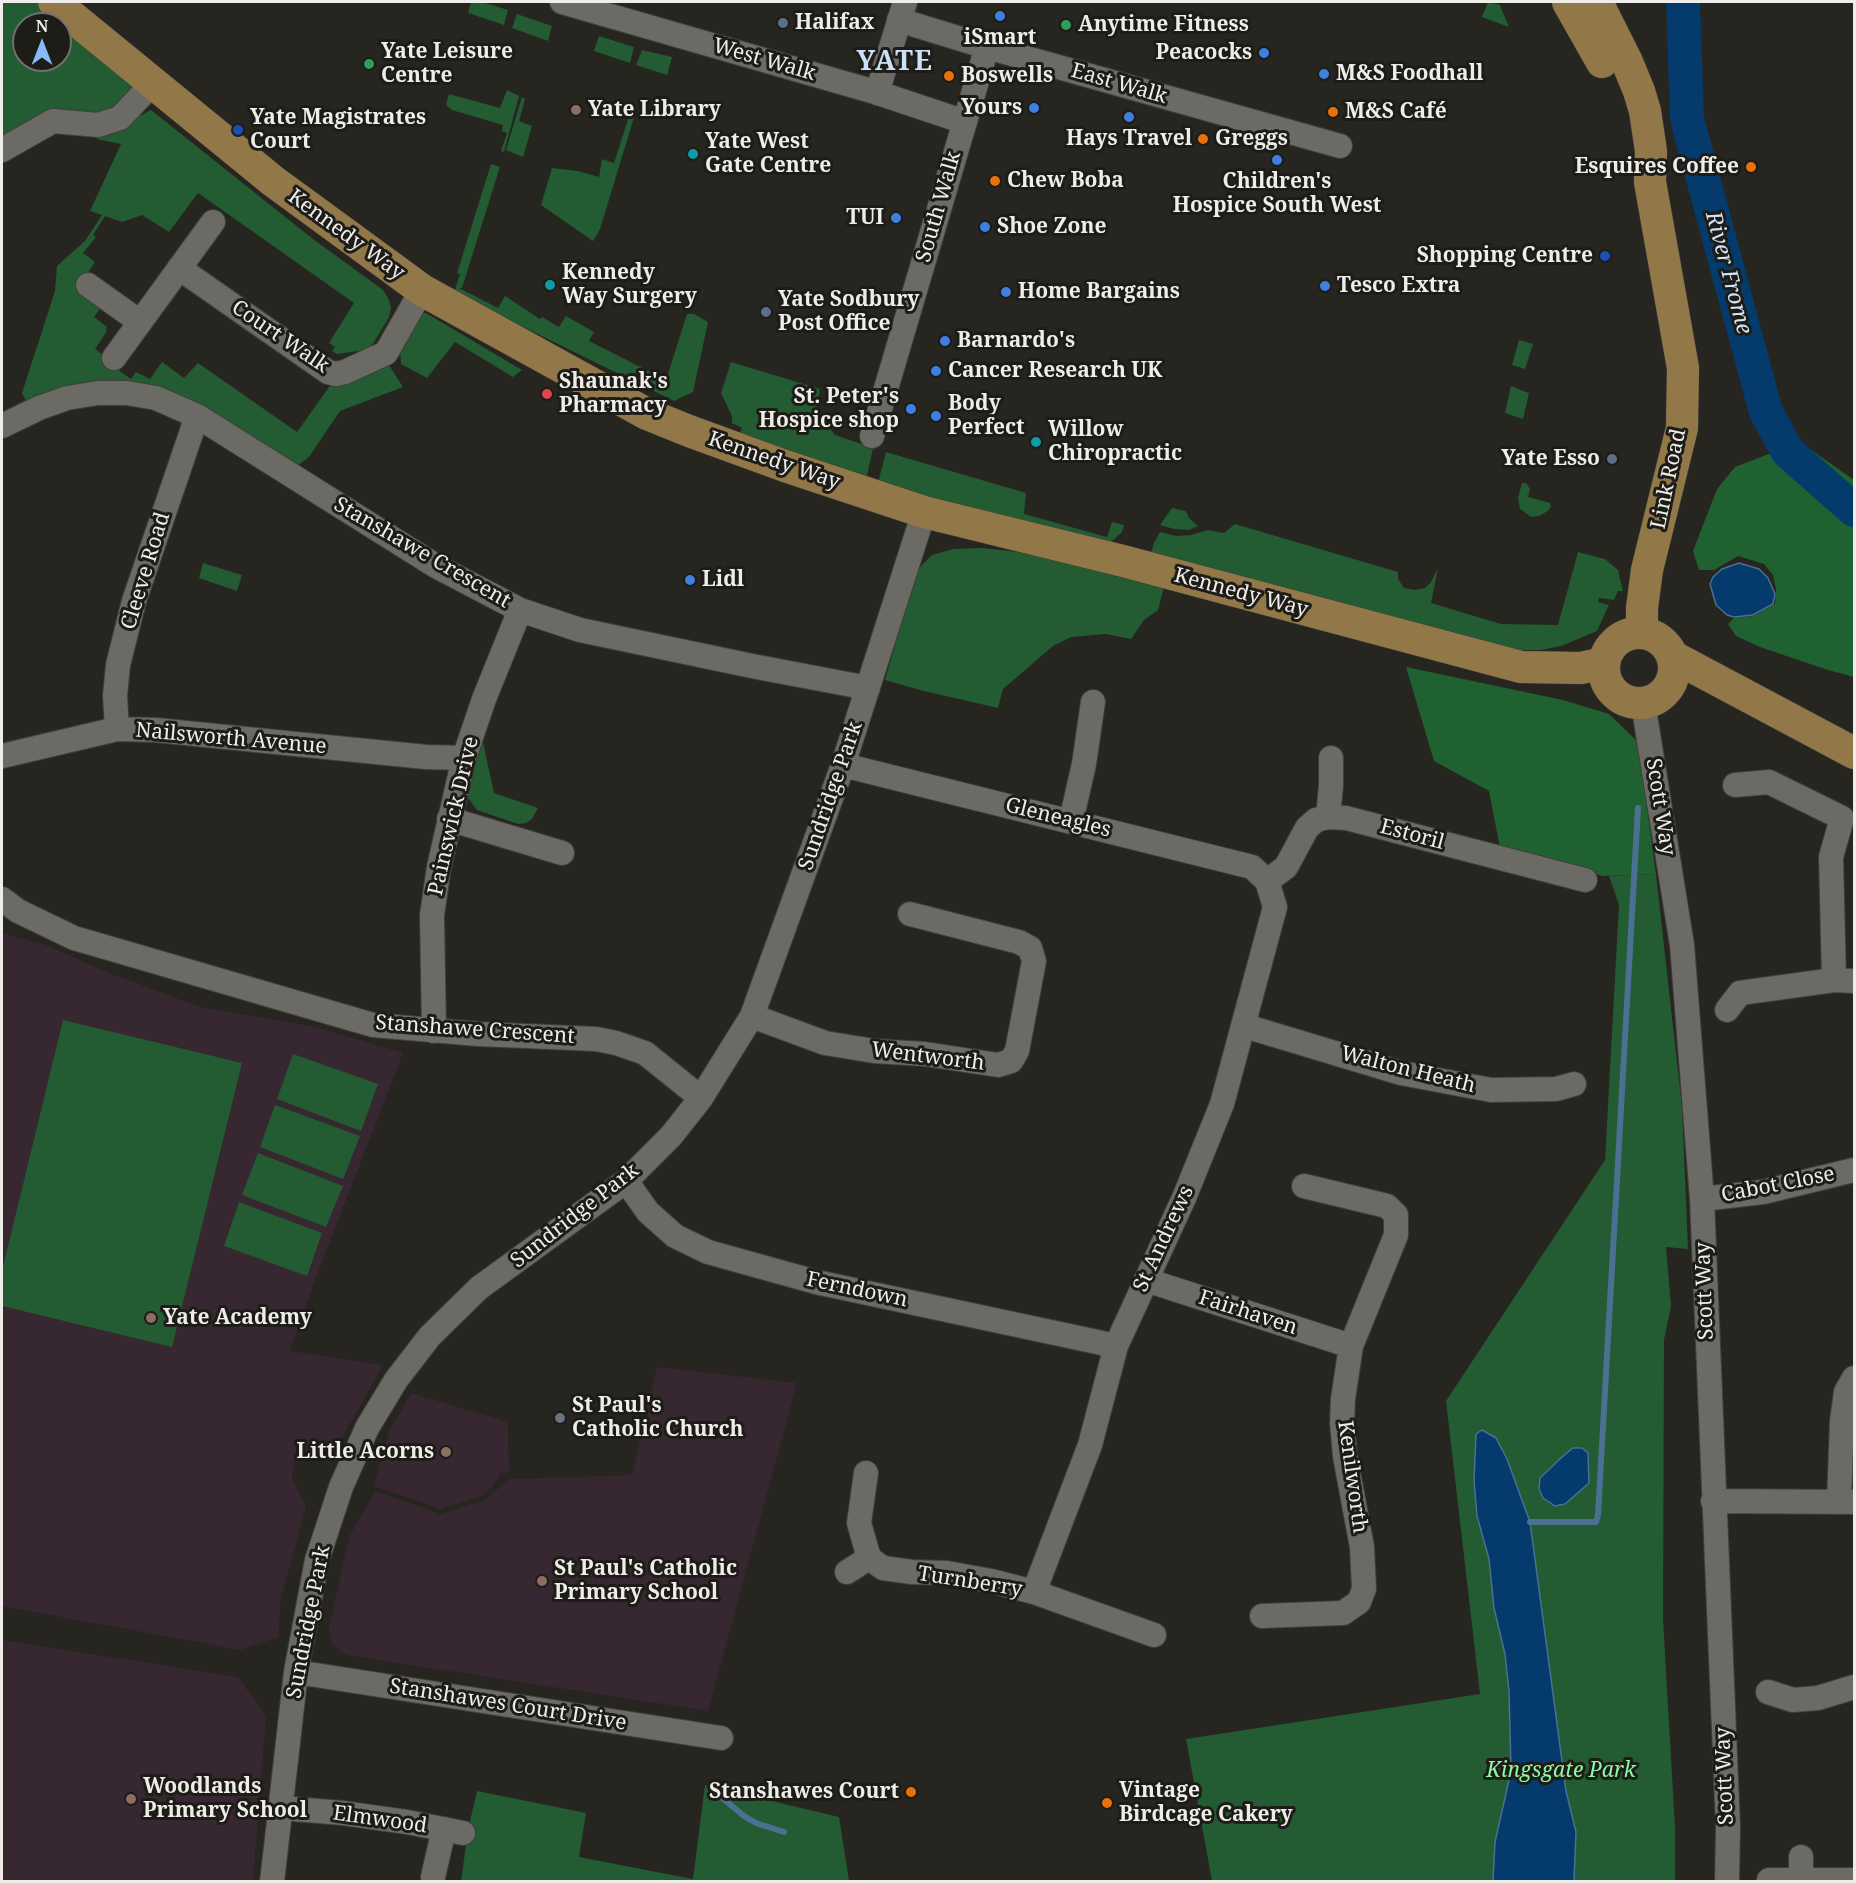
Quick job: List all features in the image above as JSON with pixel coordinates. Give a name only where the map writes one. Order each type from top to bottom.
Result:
[{"type":"main road","name":"Kennedy Way","points":[[54,2],[273,181],[422,290],[647,414],[753,454],[924,512],[1123,561],[1521,667],[1581,668],[1604,663]]},
{"type":"main road","name":"Link Road","points":[[1568,2],[1605,67],[1650,182],[1683,368],[1682,429],[1647,570],[1642,608],[1642,633]]},
{"type":"main road","name":"Link Road","points":[[1597,2],[1639,91],[1648,124],[1651,151],[1650,182]]},
{"type":"main road","points":[[1654,698],[1672,681],[1675,669],[1672,656],[1655,636],[1642,633],[1629,634],[1617,641],[1608,651],[1604,663],[1607,683],[1616,695],[1628,702],[1730,688]]},
{"type":"main road","points":[[1672,656],[1854,753]]},
{"type":"street","name":"West Walk","points":[[562,2],[877,93],[965,122]]},
{"type":"street","points":[[877,93],[902,11]]},
{"type":"street","name":"East Walk","points":[[902,11],[987,48],[1340,146]]},
{"type":"street","name":"South Walk","points":[[872,436],[987,48]]},
{"type":"street","points":[[2,150],[45,123],[53,121],[98,125],[120,118],[153,83]]},
{"type":"street","points":[[114,358],[213,222]]},
{"type":"street","name":"Court Walk","points":[[179,268],[328,372],[336,374],[386,353],[422,290]]},
{"type":"street","points":[[88,285],[140,322]]},
{"type":"street","name":"Stanshawe Crescent","points":[[2,426],[39,408],[67,398],[98,393],[127,393],[156,398],[197,416],[436,566],[520,610],[580,630],[868,688]]},
{"type":"street","name":"Cleeve Road","points":[[117,729],[115,696],[118,665],[134,601],[197,416]]},
{"type":"street","name":"Sundridge Park","points":[[272,1881],[296,1672],[317,1560],[341,1487],[367,1428],[396,1380],[430,1336],[479,1288],[626,1181],[671,1136],[701,1098],[752,1016],[843,765],[924,512]]},
{"type":"street","name":"Painswick Drive","points":[[434,1031],[432,915],[439,867],[464,758],[484,699],[520,610]]},
{"type":"street","name":"Scott Way","points":[[1654,698],[1682,945],[1702,1199],[1728,1827],[1727,1881]]},
{"type":"street","points":[[1071,820],[1084,764],[1093,702]]},
{"type":"street","name":"Nailsworth Avenue","points":[[2,756],[117,729],[156,730],[426,757],[464,758]]},
{"type":"street","points":[[1268,881],[1286,867],[1307,828],[1316,820],[1328,817],[1331,758]]},
{"type":"street","name":"Gleneagles","points":[[843,765],[1071,820],[1252,867],[1268,881]]},
{"type":"street","points":[[1727,1010],[1740,993],[1844,980],[1831,857],[1842,818],[1769,782],[1735,785]]},
{"type":"street","name":"Estoril","points":[[1328,817],[1346,818],[1585,880]]},
{"type":"street","points":[[449,819],[562,853]]},
{"type":"street","name":"St Andrews","points":[[1034,1592],[1090,1445],[1116,1346],[1184,1198],[1222,1104],[1245,1026],[1275,907],[1268,881]]},
{"type":"street","name":"Stanshawe Crescent","points":[[2,899],[18,912],[74,938],[372,1024],[434,1031],[596,1039],[616,1043],[645,1053],[701,1098]]},
{"type":"street","name":"Wentworth","points":[[752,1016],[825,1043],[998,1065],[1011,1061],[1017,1050],[1034,961],[1030,948],[1020,942],[910,914]]},
{"type":"street","name":"Walton Heath","points":[[1245,1026],[1401,1073],[1491,1090],[1556,1089],[1574,1084]]},
{"type":"street","name":"Cabot Close","points":[[1702,1199],[1763,1192],[1854,1170]]},
{"type":"street","name":"Ferndown","points":[[626,1181],[648,1212],[675,1236],[708,1252],[816,1282],[1116,1346]]},
{"type":"street","name":"Kenilworth","points":[[1262,1616],[1343,1613],[1359,1602],[1364,1589],[1362,1547],[1345,1456],[1342,1423],[1343,1399],[1351,1346],[1396,1235],[1396,1215],[1387,1206],[1304,1186]]},
{"type":"street","name":"Fairhaven","points":[[1146,1280],[1351,1346]]},
{"type":"street","points":[[1713,1501],[1847,1502],[1842,1421],[1846,1392],[1854,1377]]},
{"type":"street","points":[[847,1572],[869,1558],[859,1523],[866,1473]]},
{"type":"street","name":"Turnberry","points":[[869,1558],[883,1568],[947,1574],[991,1581],[1034,1592],[1154,1635]]},
{"type":"street","name":"Stanshawes Court Drive","points":[[296,1672],[721,1738]]},
{"type":"street","points":[[1768,1692],[1793,1700],[1818,1698],[1854,1687]]},
{"type":"street","name":"Elmwood","points":[[281,1808],[342,1813],[454,1831],[433,1877]]},
{"type":"street","points":[[1801,1857],[1801,1881]]},
{"type":"street","points":[[1769,1880],[1854,1880]]},
{"type":"shaded area","name":"Yate Academy","points":[[2,933],[46,945],[109,973],[200,1007],[316,1027],[403,1053],[313,1285],[290,1351],[383,1365],[342,1438],[294,1459],[292,1478],[306,1507],[280,1602],[279,1637],[240,1650],[2,1606]]},
{"type":"shaded area","name":"St Paul's Catholic Primary School","points":[[657,1367],[797,1383],[708,1711],[346,1655],[332,1644],[329,1627],[350,1535],[376,1491],[440,1514],[485,1500],[509,1479],[632,1475]]},
{"type":"shaded area","name":"Little Acorns","points":[[411,1393],[508,1422],[509,1472],[501,1473],[492,1487],[482,1496],[440,1509],[374,1486],[389,1432]]},
{"type":"shaded area","name":"Woodlands Primary School","points":[[2,1640],[238,1677],[266,1716],[253,1881],[2,1881]]},
{"type":"green space","points":[[2,2],[38,2],[50,12],[12,12],[12,72],[72,72],[72,29],[129,75],[134,90],[113,117],[2,141]]},
{"type":"green space","points":[[471,2],[482,2],[508,10],[504,25],[468,13]]},
{"type":"green space","points":[[1488,2],[1500,5],[1509,27],[1482,17]]},
{"type":"green space","points":[[517,14],[552,26],[548,41],[512,28]]},
{"type":"green space","points":[[599,36],[634,47],[630,63],[594,51]]},
{"type":"green space","points":[[642,50],[672,57],[667,75],[636,65]]},
{"type":"green space","points":[[507,90],[519,96],[504,152],[501,151],[507,133],[502,131],[503,125],[452,110],[446,105],[449,94],[500,108]]},
{"type":"green space","points":[[522,97],[525,99],[519,121],[532,126],[523,157],[506,150]]},
{"type":"green space","points":[[151,110],[313,239],[383,290],[389,300],[391,308],[389,317],[373,344],[366,350],[337,354],[332,351],[335,347],[329,343],[354,303],[198,193],[169,232],[142,215],[122,222],[105,216],[93,235],[96,237],[83,253],[95,262],[77,289],[102,306],[94,317],[107,327],[107,331],[95,349],[106,357],[104,360],[131,379],[136,372],[150,379],[162,362],[184,378],[198,363],[297,432],[334,380],[387,362],[403,387],[340,411],[309,457],[289,472],[166,399],[27,403],[22,393],[55,291],[57,266],[85,241],[102,215],[90,211],[121,144],[96,139]]},
{"type":"green space","points":[[631,110],[635,114],[600,229],[593,241],[541,205],[552,168],[578,171],[599,177],[602,159],[614,163]]},
{"type":"green space","points":[[491,164],[500,167],[462,288],[459,288],[498,308],[505,296],[540,319],[542,317],[559,327],[566,316],[594,332],[589,341],[666,380],[687,314],[694,314],[708,322],[693,392],[674,401],[454,293],[460,274],[457,273]]},
{"type":"green space","points":[[419,313],[426,313],[522,370],[513,377],[455,342],[427,378],[401,364],[400,347]]},
{"type":"green space","points":[[1519,340],[1533,344],[1525,369],[1512,365]]},
{"type":"green space","points":[[731,362],[820,389],[816,412],[835,435],[873,448],[866,480],[738,437],[742,428],[732,423],[732,416],[721,393]]},
{"type":"green space","points":[[1511,386],[1529,393],[1523,419],[1505,413]]},
{"type":"green space","points":[[1800,442],[1854,480],[1854,677],[1760,647],[1736,636],[1728,624],[1734,618],[1754,616],[1775,604],[1776,589],[1773,575],[1764,564],[1738,556],[1714,570],[1699,570],[1693,551],[1717,489],[1735,467]]},
{"type":"green space","points":[[886,452],[1026,493],[1024,514],[1107,537],[1112,522],[1124,525],[1122,532],[1102,546],[878,483]]},
{"type":"green space","points":[[1522,483],[1526,483],[1530,489],[1528,497],[1550,503],[1551,507],[1548,511],[1531,517],[1520,509],[1518,498]]},
{"type":"green space","points":[[1172,508],[1186,511],[1189,518],[1198,526],[1189,530],[1160,525]]},
{"type":"green space","points":[[1235,524],[1398,572],[1398,579],[1404,588],[1415,590],[1425,588],[1438,568],[1431,603],[1501,624],[1558,625],[1578,552],[1605,559],[1618,570],[1623,591],[1618,591],[1614,600],[1599,598],[1598,602],[1609,605],[1597,631],[1561,646],[1541,650],[1507,650],[1150,556],[1160,532],[1176,536],[1208,530],[1224,533]]},
{"type":"green space","points":[[982,548],[1019,552],[1095,568],[1164,587],[1158,610],[1144,620],[1131,639],[1106,634],[1071,637],[1053,646],[1003,689],[998,708],[885,680],[916,571],[932,555],[953,549]]},
{"type":"green space","points":[[203,563],[242,575],[237,591],[199,578]]},
{"type":"green space","points":[[1406,667],[1563,700],[1609,714],[1638,742],[1656,874],[1603,876],[1500,848],[1489,791],[1434,761]]},
{"type":"green space","points":[[481,733],[494,793],[538,808],[532,819],[526,823],[518,824],[477,810],[468,798],[465,787]]},
{"type":"green space","name":"Kingsgate Park","points":[[1656,874],[1682,1107],[1688,1249],[1666,1247],[1671,1307],[1664,1340],[1663,1618],[1675,1828],[1675,1881],[1212,1881],[1186,1739],[1480,1694],[1446,1401],[1605,1160],[1619,905],[1609,876]]},
{"type":"green space","points":[[63,1020],[242,1063],[172,1347],[2,1306],[2,1271]]},
{"type":"green space","points":[[293,1054],[378,1084],[361,1131],[277,1099]]},
{"type":"green space","points":[[275,1105],[360,1136],[343,1179],[260,1147]]},
{"type":"green space","points":[[258,1153],[343,1186],[326,1227],[242,1195]]},
{"type":"green space","points":[[239,1202],[322,1233],[307,1276],[224,1246]]},
{"type":"green space","points":[[705,1785],[839,1817],[849,1881],[461,1882],[468,1830],[477,1791],[586,1813],[579,1857],[693,1879]]},
{"type":"water","points":[[1739,563],[1759,569],[1768,578],[1775,594],[1773,604],[1753,615],[1734,617],[1727,615],[1716,605],[1710,584],[1713,577],[1722,569]]},
{"type":"water","points":[[1482,1430],[1496,1438],[1507,1459],[1530,1522],[1566,1791],[1576,1832],[1574,1881],[1493,1881],[1495,1842],[1511,1771],[1509,1691],[1505,1654],[1494,1608],[1489,1559],[1477,1516],[1474,1480],[1476,1434]]},
{"type":"water","points":[[1573,1448],[1582,1448],[1588,1453],[1589,1483],[1565,1504],[1555,1506],[1543,1498],[1539,1489],[1540,1478]]},
{"type":"waterway","name":"River Frome","points":[[1683,2],[1687,119],[1766,412],[1788,452],[1854,510]]},
{"type":"waterway","points":[[1530,1522],[1596,1522],[1598,1515],[1638,808]]},
{"type":"waterway","points":[[720,1796],[756,1823],[784,1832]]},
{"type":"place","name":"iSmart","points":[[1000,16]]},
{"type":"place","name":"Halifax","points":[[783,23]]},
{"type":"place","name":"Anytime Fitness","points":[[1066,25]]},
{"type":"place","name":"Peacocks","points":[[1264,53]]},
{"type":"place","name":"Yate Leisure Centre","points":[[369,64]]},
{"type":"place","name":"M&S Foodhall","points":[[1324,74]]},
{"type":"place","name":"Boswells","points":[[949,76]]},
{"type":"place","name":"Yours","points":[[1034,108]]},
{"type":"place","name":"Yate Library","points":[[576,110]]},
{"type":"place","name":"M&S Café","points":[[1333,112]]},
{"type":"place","name":"Hays Travel","points":[[1129,117]]},
{"type":"place","name":"Yate Magistrates Court","points":[[238,130]]},
{"type":"place","name":"Greggs","points":[[1203,139]]},
{"type":"place","name":"Yate West Gate Centre","points":[[693,154]]},
{"type":"place","name":"Children's Hospice South West","points":[[1277,160]]},
{"type":"place","name":"Esquires Coffee","points":[[1751,167]]},
{"type":"place","name":"Chew Boba","points":[[995,181]]},
{"type":"place","name":"TUI","points":[[896,218]]},
{"type":"place","name":"Shoe Zone","points":[[985,227]]},
{"type":"place","name":"Shopping Centre","points":[[1605,256]]},
{"type":"place","name":"Kennedy Way Surgery","points":[[550,285]]},
{"type":"place","name":"Tesco Extra","points":[[1325,286]]},
{"type":"place","name":"Home Bargains","points":[[1006,292]]},
{"type":"place","name":"Yate Sodbury Post Office","points":[[766,312]]},
{"type":"place","name":"Barnardo's","points":[[945,341]]},
{"type":"place","name":"Cancer Research UK","points":[[936,371]]},
{"type":"place","name":"Shaunak's Pharmacy","points":[[547,394]]},
{"type":"place","name":"St. Peter's Hospice shop","points":[[911,409]]},
{"type":"place","name":"Body Perfect","points":[[936,416]]},
{"type":"place","name":"Willow Chiropractic","points":[[1036,442]]},
{"type":"place","name":"Yate Esso","points":[[1612,459]]},
{"type":"place","name":"Lidl","points":[[690,580]]},
{"type":"place","name":"Yate Academy","points":[[151,1318]]},
{"type":"place","name":"St Paul's Catholic Church","points":[[560,1418]]},
{"type":"place","name":"Little Acorns","points":[[446,1452]]},
{"type":"place","name":"St Paul's Catholic Primary School","points":[[542,1581]]},
{"type":"place","name":"Stanshawes Court","points":[[911,1792]]},
{"type":"place","name":"Woodlands Primary School","points":[[131,1799]]},
{"type":"place","name":"Vintage Birdcage Cakery","points":[[1107,1803]]},
{"type":"district","name":"YATE","points":[[895,62]]}]
